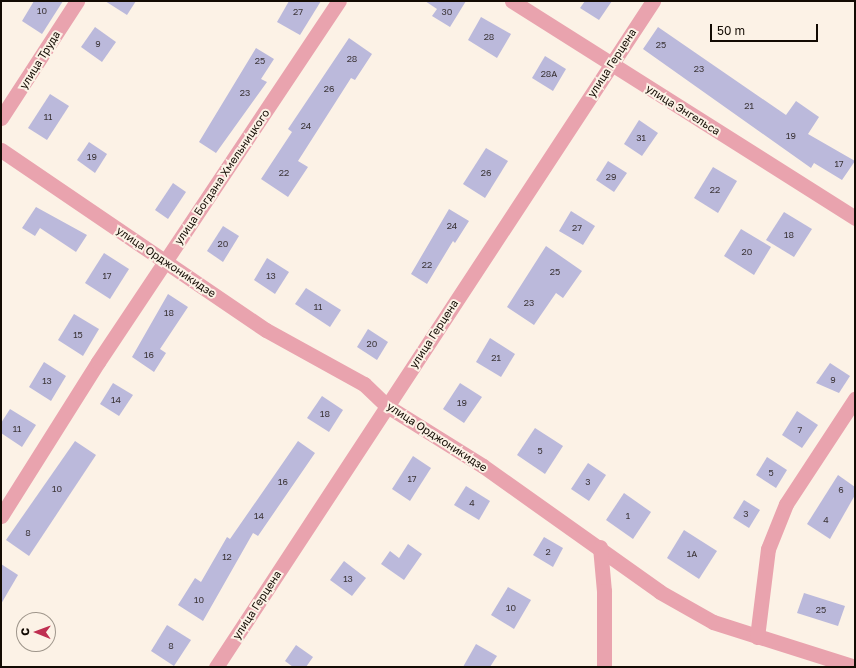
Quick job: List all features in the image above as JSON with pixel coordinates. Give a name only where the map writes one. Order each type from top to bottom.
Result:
[{"type":"street","name":"улица Труда","points":[[1,118],[77,1]]},
{"type":"street","name":"улица Богдана Хмельницкого","points":[[1,516],[165,262],[340,1]]},
{"type":"street","name":"улица Энгельса","points":[[512,1],[855,218]]},
{"type":"street","name":"улица Герцена","points":[[216,667],[653,1]]},
{"type":"street","name":"улица Орджоникидзе","points":[[1,150],[266,330],[364,384],[387,406],[600,547],[660,592],[713,622],[855,667]]},
{"type":"street","points":[[757,637],[768,549],[786,504],[855,399]]},
{"type":"street","points":[[600,547],[604,591],[604,667]]},
{"type":"building","points":[[34,1],[63,1],[42,34],[22,21]]},
{"type":"building","points":[[105,1],[136,1],[127,15]]},
{"type":"building","points":[[289,1],[321,1],[300,35],[277,22]]},
{"type":"building","points":[[425,1],[466,1],[450,27],[432,16],[437,9]]},
{"type":"building","points":[[585,1],[612,1],[599,20],[580,8]]},
{"type":"building","points":[[481,17],[511,34],[497,58],[468,40]]},
{"type":"building","points":[[95,27],[116,42],[102,62],[81,47]]},
{"type":"building","points":[[658,27],[786,115],[796,101],[819,117],[808,134],[855,161],[842,180],[814,163],[811,168],[643,49]]},
{"type":"building","points":[[349,38],[372,54],[355,80],[351,78],[298,161],[308,167],[288,197],[261,179],[292,132],[288,129]]},
{"type":"building","points":[[256,48],[274,59],[261,79],[267,82],[216,153],[199,142]]},
{"type":"building","points":[[545,56],[566,69],[553,91],[532,78]]},
{"type":"building","points":[[50,94],[69,106],[47,140],[28,128]]},
{"type":"building","points":[[639,120],[658,133],[642,156],[624,144]]},
{"type":"building","points":[[89,142],[107,154],[95,173],[77,160]]},
{"type":"building","points":[[486,148],[508,161],[485,198],[463,184]]},
{"type":"building","points":[[608,161],[627,173],[614,192],[596,180]]},
{"type":"building","points":[[713,167],[737,181],[718,213],[694,198]]},
{"type":"building","points":[[173,183],[186,192],[168,219],[155,210]]},
{"type":"building","points":[[36,207],[87,235],[76,252],[40,228],[35,236],[22,228]]},
{"type":"building","points":[[449,209],[469,221],[455,243],[453,241],[427,284],[411,274]]},
{"type":"building","points":[[571,211],[595,226],[583,245],[559,231]]},
{"type":"building","points":[[784,212],[812,229],[794,257],[766,240]]},
{"type":"building","points":[[223,226],[239,236],[223,262],[207,251]]},
{"type":"building","points":[[741,229],[771,247],[754,275],[724,256]]},
{"type":"building","points":[[546,246],[582,271],[563,298],[556,293],[534,325],[507,307]]},
{"type":"building","points":[[104,253],[129,269],[110,299],[85,283]]},
{"type":"building","points":[[267,258],[289,272],[275,294],[254,280]]},
{"type":"building","points":[[306,288],[341,310],[330,327],[295,304]]},
{"type":"building","points":[[168,294],[188,307],[160,349],[166,353],[154,372],[132,357]]},
{"type":"building","points":[[74,314],[99,329],[83,356],[58,340]]},
{"type":"building","points":[[368,329],[388,342],[377,360],[357,347]]},
{"type":"building","points":[[490,338],[515,354],[501,377],[476,362]]},
{"type":"building","points":[[44,362],[66,376],[51,401],[29,387]]},
{"type":"building","points":[[830,363],[850,376],[839,393],[816,383]]},
{"type":"building","points":[[113,383],[133,395],[119,416],[100,404]]},
{"type":"building","points":[[460,383],[482,397],[464,423],[443,409]]},
{"type":"building","points":[[322,396],[343,410],[329,432],[307,418]]},
{"type":"building","points":[[10,409],[36,425],[22,447],[1,433],[1,423]]},
{"type":"building","points":[[797,411],[818,425],[802,448],[782,435]]},
{"type":"building","points":[[535,428],[563,446],[545,474],[517,455]]},
{"type":"building","points":[[75,441],[96,455],[29,556],[6,540]]},
{"type":"building","points":[[298,441],[315,453],[258,536],[253,533],[203,621],[178,605],[195,578],[201,582],[227,537],[230,539]]},
{"type":"building","points":[[413,456],[431,468],[410,501],[392,489]]},
{"type":"building","points":[[767,457],[787,470],[776,488],[756,475]]},
{"type":"building","points":[[588,463],[606,475],[589,501],[571,489]]},
{"type":"building","points":[[838,475],[855,487],[855,495],[830,539],[807,524]]},
{"type":"building","points":[[466,486],[490,501],[479,520],[454,505]]},
{"type":"building","points":[[624,493],[651,512],[633,539],[606,520]]},
{"type":"building","points":[[744,500],[760,510],[749,528],[733,518]]},
{"type":"building","points":[[684,530],[717,551],[699,579],[667,558]]},
{"type":"building","points":[[544,537],[563,548],[553,567],[533,555]]},
{"type":"building","points":[[408,544],[422,554],[404,580],[381,564],[390,551],[399,558]]},
{"type":"building","points":[[344,561],[366,578],[352,596],[330,580]]},
{"type":"building","points":[[1,564],[18,575],[1,604]]},
{"type":"building","points":[[508,587],[531,600],[514,629],[491,615]]},
{"type":"building","points":[[804,593],[845,606],[838,626],[797,613]]},
{"type":"building","points":[[167,625],[191,640],[174,666],[151,651]]},
{"type":"building","points":[[476,644],[497,656],[490,667],[463,667]]},
{"type":"building","points":[[296,645],[313,657],[306,667],[293,667],[285,661]]}]
